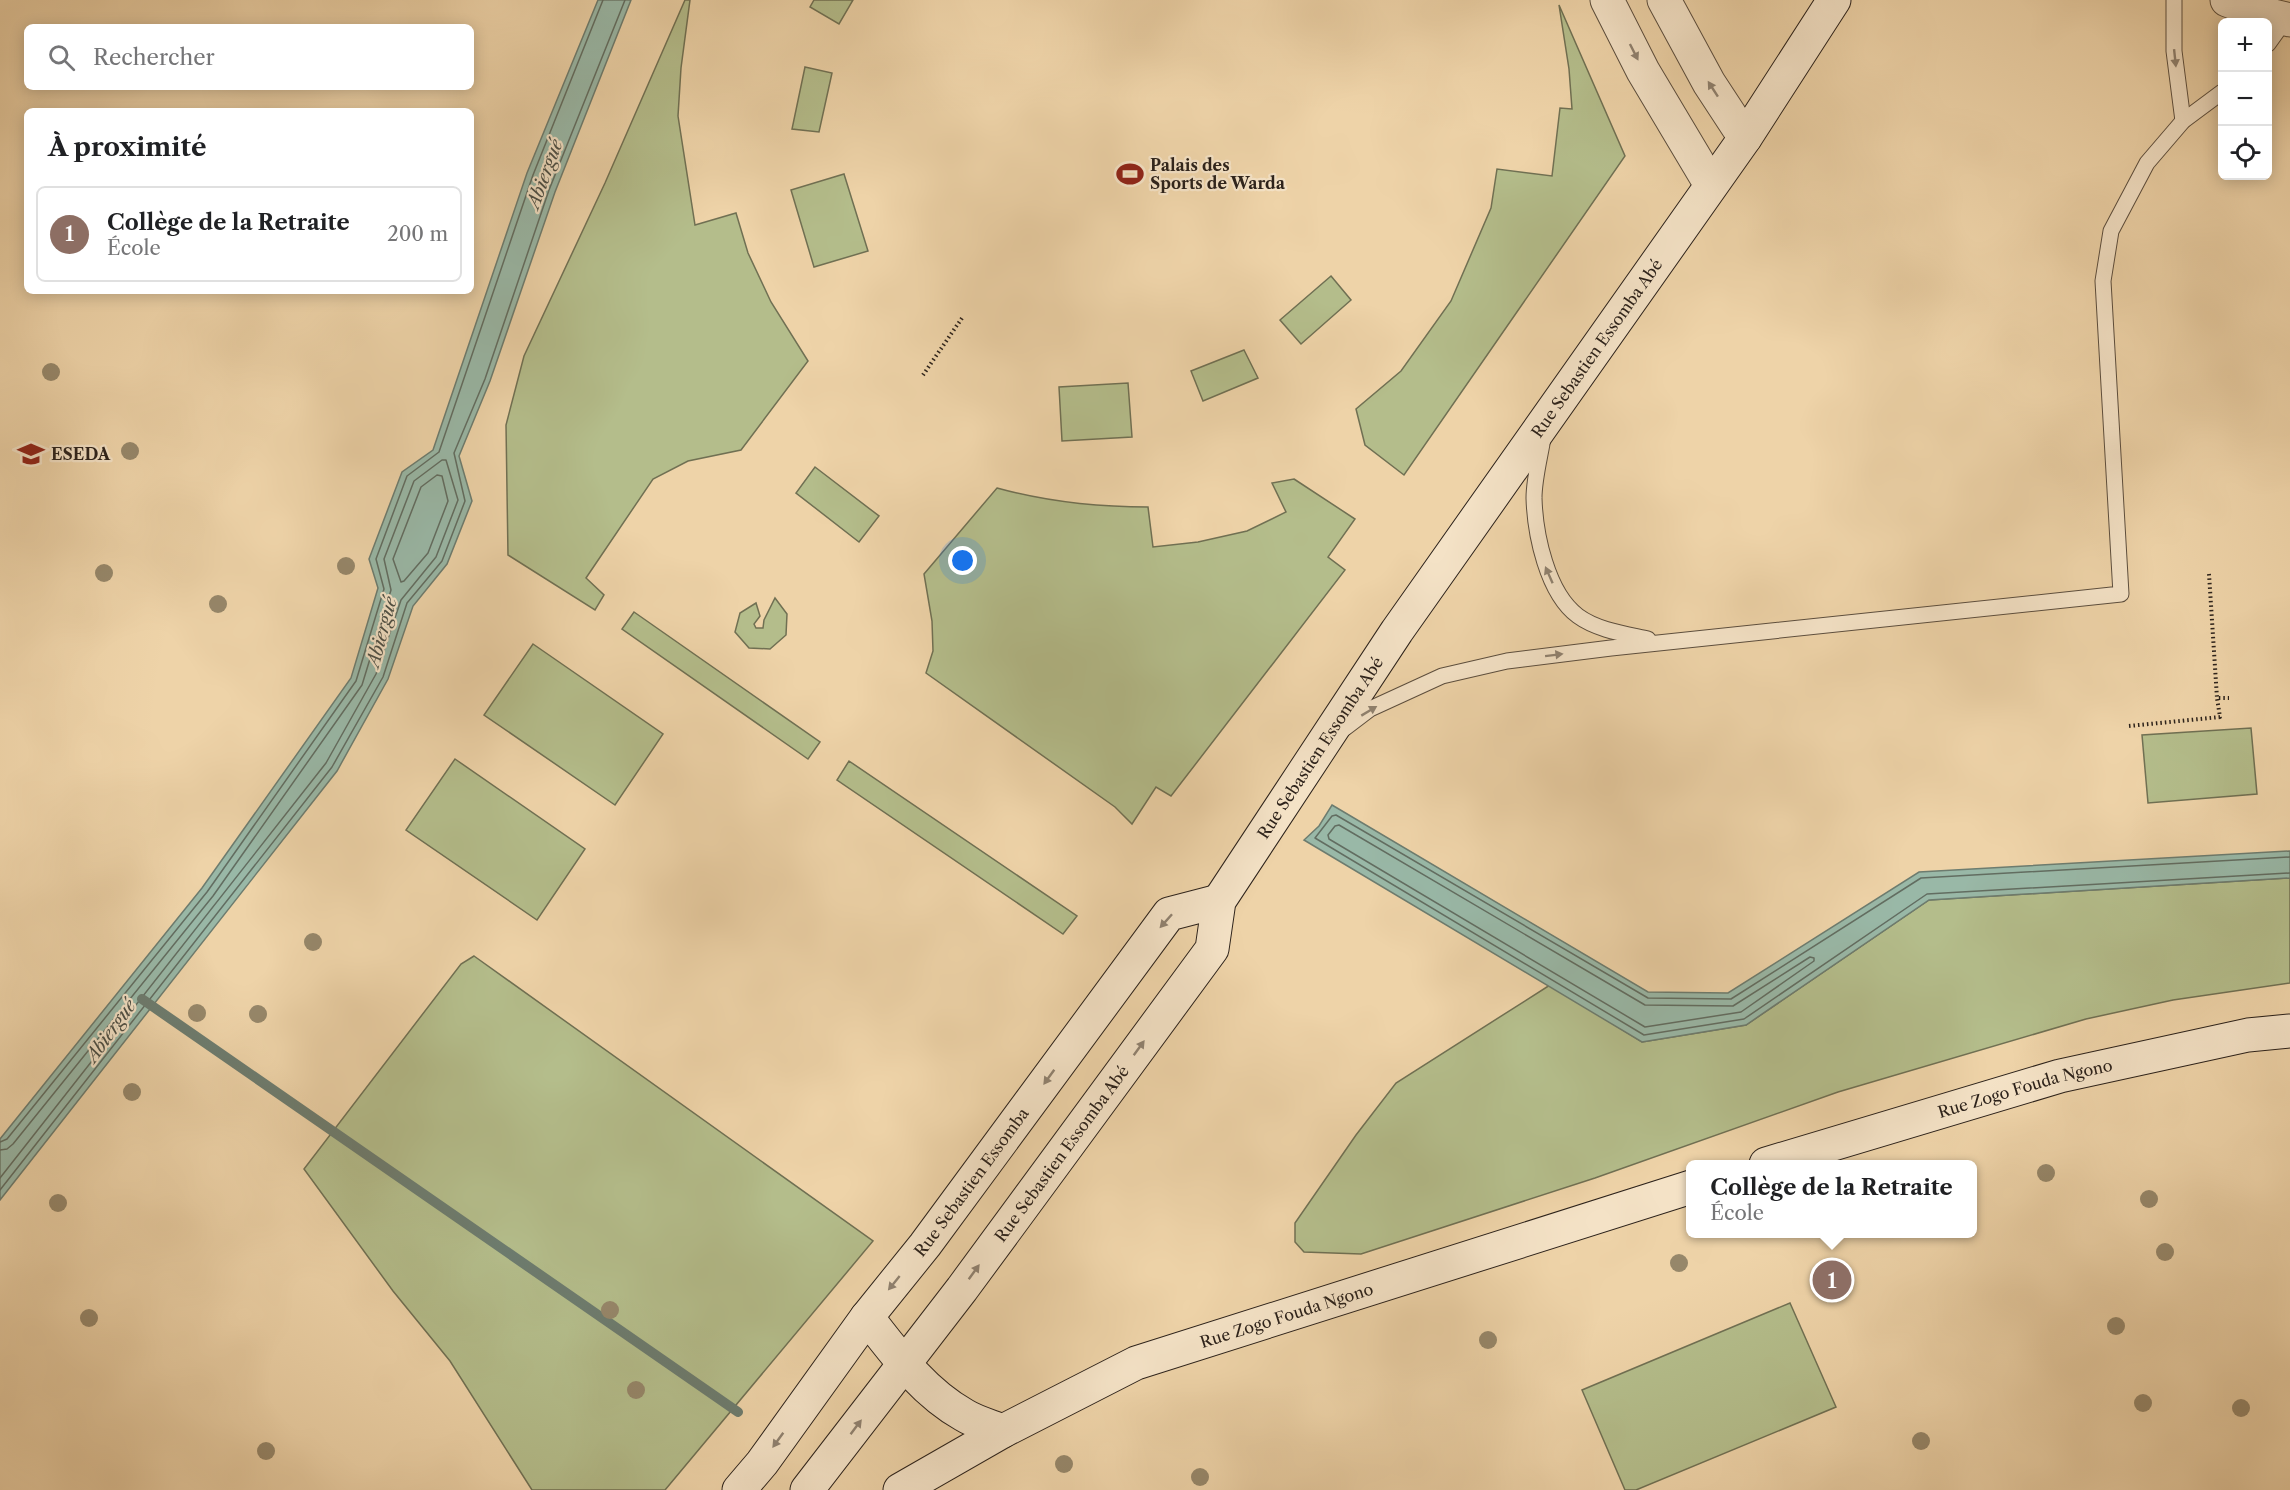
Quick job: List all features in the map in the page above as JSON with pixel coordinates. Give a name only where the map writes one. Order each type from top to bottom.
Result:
[{"type":"main road","points":[[1607,0],[1643,70],[1711,185]]},
{"type":"main road","points":[[1664,0],[1709,83],[1745,138]]},
{"type":"main road","name":"Rue Sebastien Essomba Abé","points":[[807,1490],[969,1280],[1212,949],[1219,901],[1397,631],[1745,138],[1834,0]]},
{"type":"main road","points":[[2226,0],[2261,13],[2281,28]]},
{"type":"main road","name":"Rue Sebastien Essomba","points":[[739,1490],[762,1463],[867,1317],[925,1245],[1169,914],[1219,901]]},
{"type":"main road","name":"Rue Zogo Fouda Ngono","points":[[1779,1160],[2060,1076],[2248,1035],[2290,1031]]},
{"type":"main road","name":"Rue Zogo Fouda Ngono","points":[[900,1490],[1003,1431],[1136,1363],[1686,1189]]},
{"type":"main road","points":[[867,1317],[904,1364],[934,1393],[964,1416],[1003,1431]]},
{"type":"lane","points":[[2174,0],[2174,51],[2183,121]]},
{"type":"lane","points":[[1322,745],[1370,709],[1442,676],[1507,661],[2121,594],[2103,280],[2111,231],[2147,163],[2183,121],[2218,96]]},
{"type":"lane","points":[[1546,420],[1534,497],[1543,560],[1557,592],[1578,616],[1586,620],[1612,632],[1665,643]]},
{"type":"path","points":[[923,375],[962,318]]},
{"type":"path","points":[[2129,726],[2220,717],[2209,574]]},
{"type":"path","points":[[2217,698],[2229,698]]},
{"type":"green space","points":[[685,0],[690,0],[681,68],[678,116],[695,225],[736,213],[748,253],[771,302],[808,361],[741,450],[688,461],[653,479],[586,578],[604,595],[595,610],[508,555],[506,425],[524,356],[605,183]]},
{"type":"green space","points":[[814,0],[853,0],[839,24],[810,7]]},
{"type":"green space","points":[[1559,5],[1625,156],[1404,475],[1365,445],[1356,409],[1401,371],[1451,301],[1491,208],[1497,169],[1552,176],[1560,108],[1572,109],[1569,69]]},
{"type":"green space","points":[[805,67],[832,73],[819,132],[792,129]]},
{"type":"green space","points":[[844,174],[868,251],[814,267],[791,190]]},
{"type":"green space","points":[[1331,276],[1351,300],[1301,344],[1280,320]]},
{"type":"green space","points":[[1244,350],[1258,378],[1203,401],[1191,371]]},
{"type":"green space","points":[[1128,383],[1132,437],[1062,441],[1059,387]]},
{"type":"green space","points":[[815,467],[879,516],[859,542],[796,493]]},
{"type":"green space","points":[[1294,479],[1355,519],[1328,557],[1345,570],[1171,796],[1156,787],[1132,824],[1115,807],[926,673],[933,651],[932,621],[924,574],[997,488],[1072,503],[1148,507],[1153,547],[1198,542],[1247,531],[1286,512],[1272,483]]},
{"type":"green space","points":[[775,598],[787,614],[786,635],[770,649],[749,648],[735,632],[740,613],[756,603],[760,616],[754,624],[756,628],[763,628],[764,620]]},
{"type":"green space","points":[[634,612],[820,742],[808,759],[622,629]]},
{"type":"green space","points":[[533,644],[663,734],[615,805],[484,715]]},
{"type":"green space","points":[[2251,728],[2257,794],[2148,803],[2142,735]]},
{"type":"green space","points":[[455,759],[585,849],[537,920],[406,830]]},
{"type":"green space","points":[[849,761],[1077,916],[1063,934],[837,780]]},
{"type":"green space","points":[[2290,878],[2290,983],[2173,1000],[2086,1019],[1838,1092],[1595,1178],[1361,1254],[1304,1252],[1295,1242],[1295,1223],[1356,1135],[1396,1083],[1550,985],[1642,1042],[1746,1025],[1929,900]]},
{"type":"green space","points":[[474,956],[873,1241],[665,1490],[532,1490],[450,1361],[393,1291],[304,1169],[461,964]]},
{"type":"green space","points":[[1790,1303],[1836,1407],[1636,1490],[1625,1490],[1582,1390]]},
{"type":"water","name":"Abiergué","points":[[598,0],[631,0],[555,192],[490,381],[459,456],[472,501],[447,564],[413,606],[388,679],[337,771],[0,1200],[0,1139],[202,888],[351,678],[378,588],[369,559],[402,472],[433,450],[527,173]]},
{"type":"water","points":[[1332,805],[1648,992],[1728,993],[1919,872],[2290,851],[2290,878],[1929,900],[1746,1025],[1642,1042],[1304,840],[1319,826]]},
{"type":"waterway","name":"Abiergué","points":[[142,999],[738,1412]]},
{"type":"place","name":"Palais des Sports de Warda","points":[[1130,174]]},
{"type":"place","name":"ESEDA","points":[[31,454]]},
{"type":"place","name":"Collège de la Retraite","points":[[1832,1280]]}]
